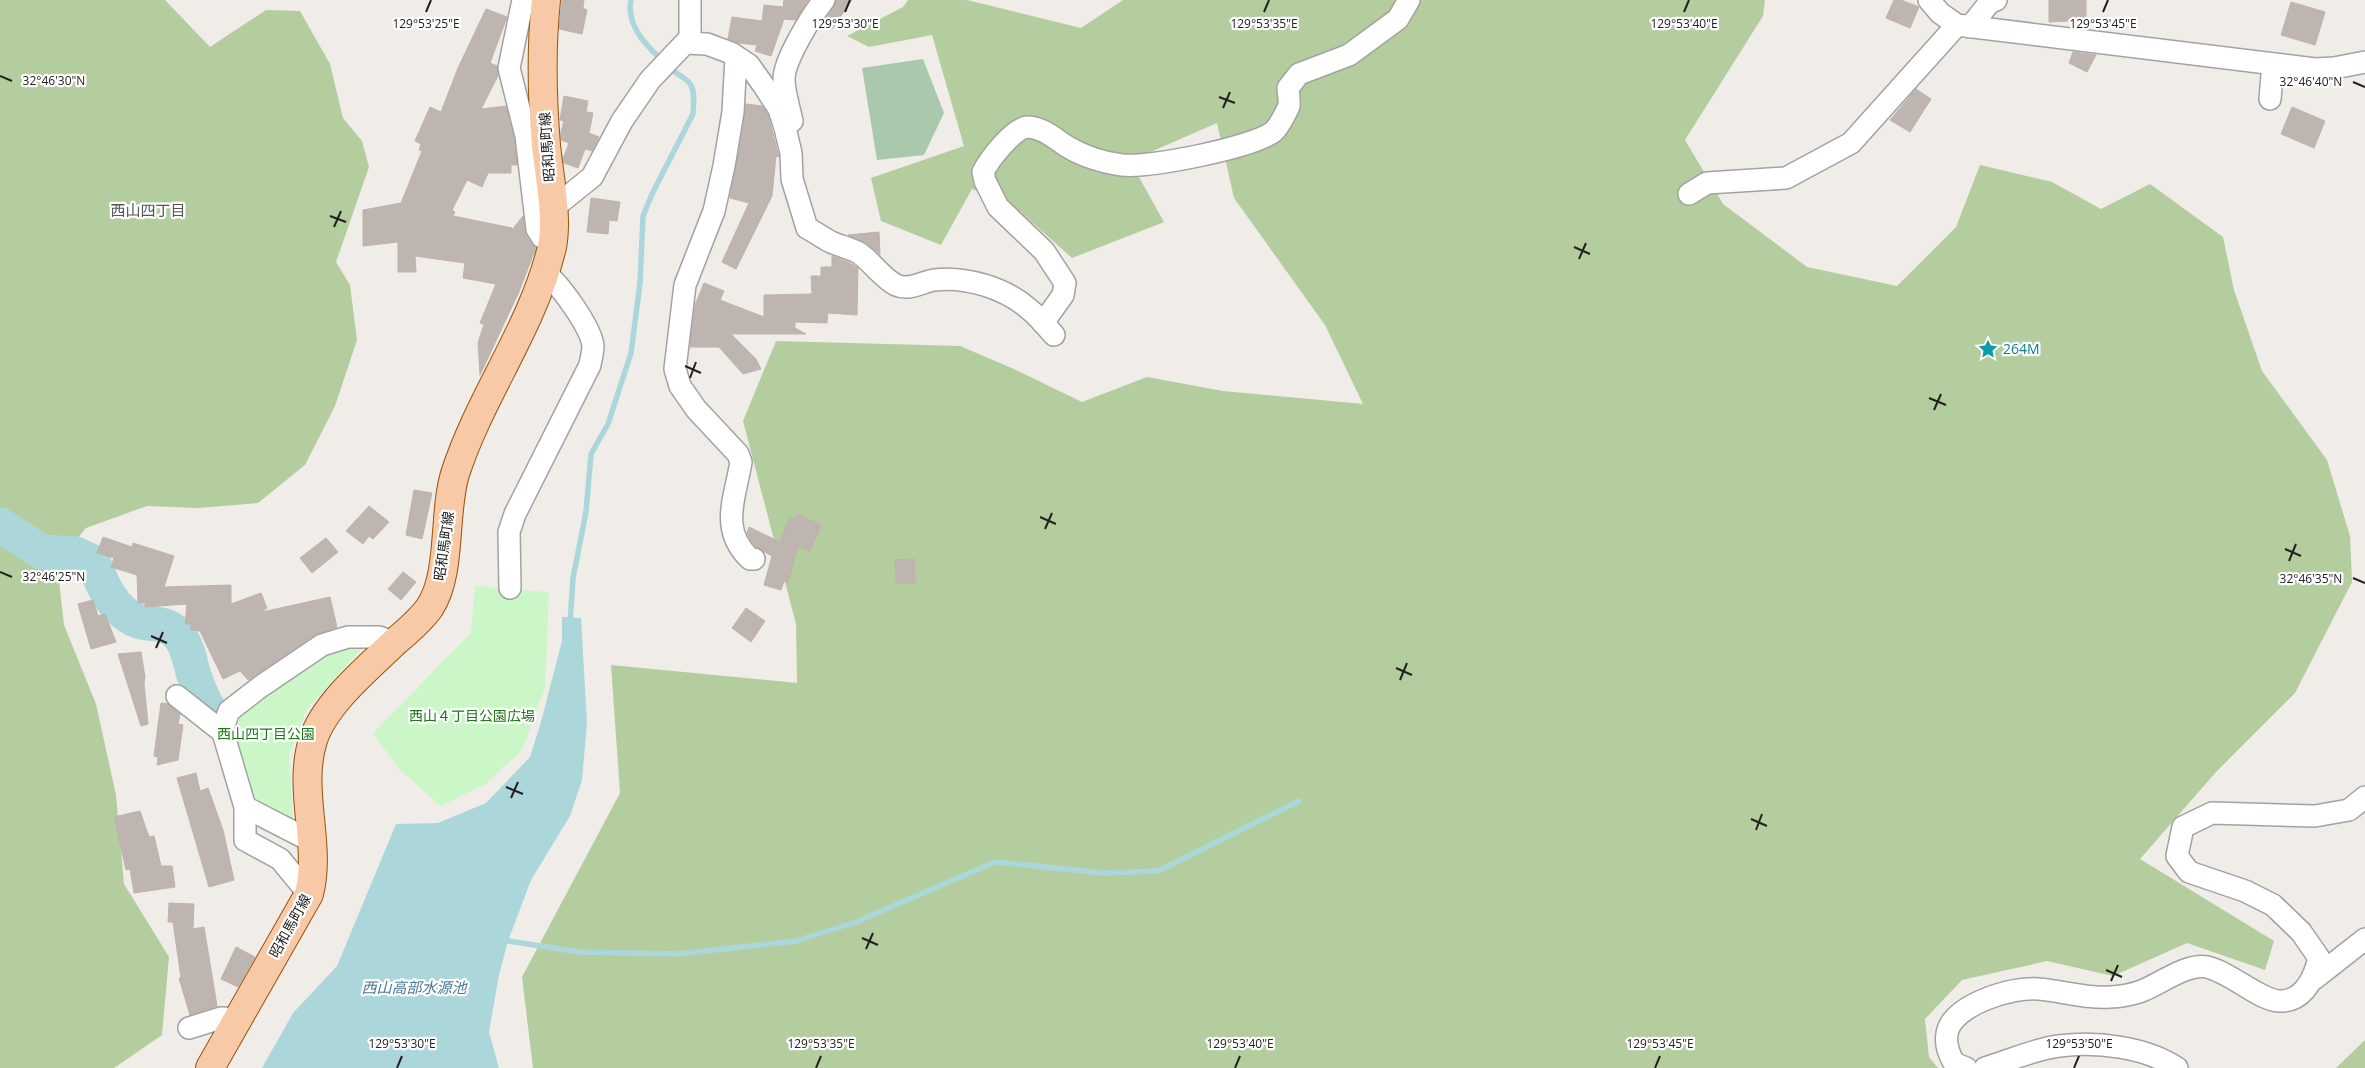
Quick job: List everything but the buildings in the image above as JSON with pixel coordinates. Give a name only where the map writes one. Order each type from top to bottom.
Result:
[{"type":"main road","name":"昭和馬町線","points":[[210,1068],[309,894],[313,879],[306,787],[313,740],[325,713],[429,608],[437,593],[444,562],[454,476],[465,447],[529,310],[544,272],[552,244],[554,228],[546,142],[542,35],[546,0]]},
{"type":"street","points":[[523,0],[509,68],[526,136],[537,229],[542,237],[552,244]]},
{"type":"street","points":[[690,0],[690,42]]},
{"type":"street","points":[[824,0],[811,18],[786,68],[784,78],[794,134],[791,153],[792,179],[807,228],[831,242],[856,252],[873,263],[883,275],[896,285],[907,287],[935,280],[965,281],[987,286],[1030,309],[1049,329],[1063,295],[1065,283],[1044,251],[998,207],[985,181],[983,172],[1003,144],[1018,130],[1026,127],[1048,133],[1087,156],[1123,165],[1209,154],[1251,144],[1274,131],[1289,106],[1288,88],[1299,74],[1349,55],[1398,19],[1410,0]]},
{"type":"street","points":[[1929,0],[1940,13],[1964,26],[2315,69],[2334,68],[2365,62]]},
{"type":"street","points":[[1689,194],[1707,183],[1786,178],[1852,142],[1964,26],[1990,2],[1996,0]]},
{"type":"street","points":[[552,209],[592,178],[622,121],[650,80],[685,44],[690,42],[707,44],[749,65],[779,109],[791,153]]},
{"type":"street","points":[[736,57],[733,112],[724,166],[714,211],[684,290],[675,369],[680,386],[696,409],[738,454],[741,462],[730,520],[740,550],[750,559],[754,559]]},
{"type":"street","points":[[2270,99],[2273,64]]},
{"type":"street","points":[[510,588],[509,532],[515,514],[590,365],[593,346],[588,331],[567,298],[555,280],[544,272]]},
{"type":"street","points":[[309,894],[280,859],[245,840],[245,807],[224,733],[224,725],[229,712],[260,687],[322,645],[348,637],[379,637],[395,643]]},
{"type":"street","points":[[177,696],[224,733]]},
{"type":"street","points":[[2314,979],[2319,958],[2301,932],[2273,905],[2245,891],[2189,872],[2177,856],[2183,827],[2212,813],[2315,816],[2349,810],[2365,797]]},
{"type":"street","points":[[245,807],[311,841]]},
{"type":"street","points":[[1966,1068],[1954,1063],[1947,1049],[1947,1033],[1957,1015],[1991,997],[2016,989],[2039,989],[2058,993],[2110,998],[2142,992],[2179,972],[2205,967],[2227,975],[2262,995],[2278,1001],[2299,996],[2314,979],[2365,939]]},
{"type":"street","points":[[189,1028],[221,1018],[238,1019]]},
{"type":"street","points":[[1985,1068],[2058,1046],[2099,1046],[2137,1050],[2167,1061],[2177,1068]]},
{"type":"green space","points":[[0,0],[165,0],[210,47],[266,10],[300,11],[330,64],[343,118],[362,141],[369,167],[336,262],[350,285],[357,340],[335,406],[305,465],[258,503],[198,508],[147,506],[86,528],[57,563],[64,625],[96,704],[116,795],[124,884],[169,957],[162,1035],[114,1068],[0,1068]]},
{"type":"green space","points":[[908,0],[967,0],[1081,28],[1123,0],[1765,0],[1763,16],[1685,140],[1723,204],[1807,267],[1897,286],[1956,227],[1980,165],[2052,182],[2101,209],[2150,184],[2223,237],[2234,290],[2262,371],[2327,460],[2350,536],[2352,582],[2295,693],[2216,772],[2140,859],[2274,941],[2265,970],[2187,943],[2113,976],[2047,961],[1962,980],[1925,1019],[1929,1057],[1938,1068],[533,1068],[522,977],[620,793],[611,665],[797,683],[796,624],[743,421],[776,341],[960,346],[1014,369],[1082,402],[1147,377],[1223,391],[1363,404],[1325,325],[1234,198],[1217,123],[1130,161],[1164,222],[1072,258],[1013,205],[972,189],[941,245],[881,221],[871,178],[964,146],[932,35],[869,47],[847,36],[903,7]]},
{"type":"green space","points":[[923,59],[944,113],[924,155],[877,160],[862,68]]},
{"type":"green space","name":"西山４丁目公園広場","points":[[475,586],[549,592],[545,688],[522,750],[486,784],[440,806],[398,768],[373,733],[471,633]]},
{"type":"green space","name":"西山四丁目公園","points":[[362,648],[307,709],[289,755],[293,821],[254,802],[235,739],[240,714],[327,651]]},
{"type":"green space","points":[[2365,1040],[2365,1068],[2336,1068]]},
{"type":"water","name":"西山高部水源池","points":[[562,617],[581,618],[587,723],[582,780],[570,816],[531,880],[508,941],[499,975],[489,1032],[499,1068],[262,1068],[293,1013],[337,966],[396,824],[438,823],[486,803],[530,757],[562,641]]},
{"type":"waterway","points":[[570,623],[573,578],[586,512],[591,454],[608,424],[631,353],[640,283],[643,216],[652,194],[693,114],[694,95],[692,87],[650,49],[643,40],[632,21],[630,11],[631,0]]},
{"type":"waterway","points":[[0,525],[42,552],[76,554],[93,562],[109,595],[127,615],[135,620],[164,626],[175,631],[186,647],[199,690],[213,716]]},
{"type":"waterway","points":[[508,941],[579,952],[678,954],[796,941],[856,922],[995,862],[1104,873],[1158,871],[1299,801]]},
{"type":"place","name":"264M","points":[[1988,349]]},
{"type":"district","name":"西山四丁目","points":[[148,211]]}]
